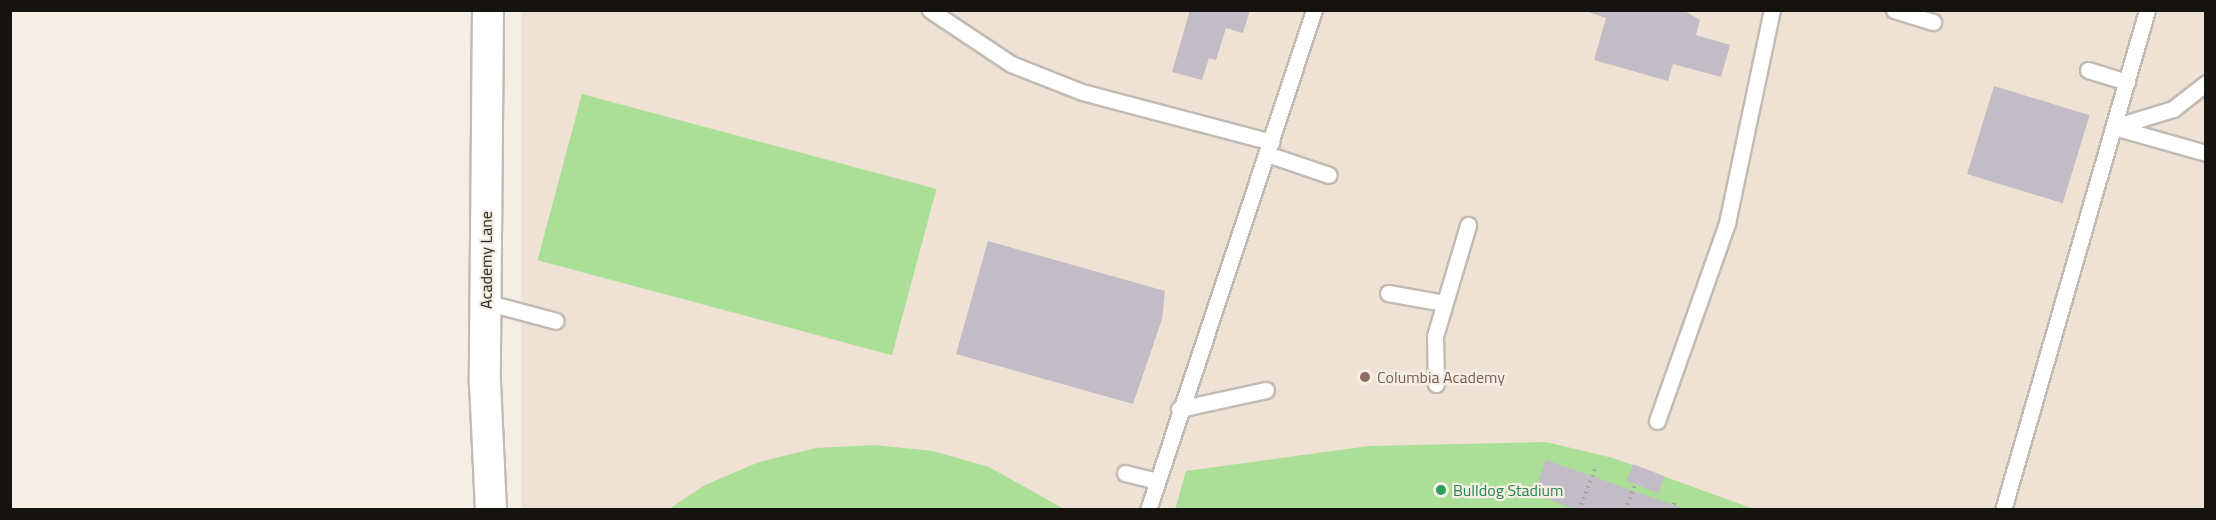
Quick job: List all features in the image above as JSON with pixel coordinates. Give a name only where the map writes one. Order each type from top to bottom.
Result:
[{"type":"street","name":"Academy Lane","points":[[488,10],[485,302],[491,510]]},
{"type":"lane","points":[[930,10],[1011,64],[1082,92],[1269,148],[1329,176]]},
{"type":"lane","points":[[1149,510],[1179,409],[1314,10]]},
{"type":"lane","points":[[1657,421],[1727,223],[1772,10]]},
{"type":"lane","points":[[1894,10],[1933,22]]},
{"type":"lane","points":[[2003,510],[2147,10]]},
{"type":"lane","points":[[2088,69],[2127,82]]},
{"type":"lane","points":[[2114,127],[2173,109],[2205,83]]},
{"type":"lane","points":[[2114,127],[2205,153]]},
{"type":"lane","points":[[1436,384],[1435,336],[1468,225]]},
{"type":"lane","points":[[1388,293],[1444,303]]},
{"type":"lane","points":[[485,302],[556,321]]},
{"type":"lane","points":[[1179,409],[1266,390]]},
{"type":"lane","points":[[1125,473],[1157,481]]},
{"type":"path","points":[[1579,510],[1595,469]]},
{"type":"path","points":[[1625,510],[1635,485]]},
{"type":"path","points":[[1672,510],[1675,501]]},
{"type":"shaded area","name":"Columbia Academy","points":[[521,11],[2205,11],[2205,509],[521,509]]},
{"type":"green space","points":[[582,94],[936,189],[892,355],[537,260]]},
{"type":"green space","name":"Bulldog Stadium","points":[[1546,442],[1613,458],[1754,509],[1175,510],[1186,471],[1369,446]]},
{"type":"green space","points":[[875,445],[933,451],[989,467],[1064,509],[669,509],[705,485],[759,462],[816,448]]},
{"type":"building","points":[[1190,10],[1250,10],[1243,33],[1226,28],[1216,60],[1209,58],[1202,80],[1172,72]]},
{"type":"building","points":[[1582,10],[1683,10],[1700,20],[1696,35],[1730,45],[1721,77],[1673,64],[1668,81],[1594,60],[1606,18]]},
{"type":"building","points":[[1994,86],[2090,115],[2063,203],[1967,174]]},
{"type":"building","points":[[988,241],[1165,291],[1162,319],[1133,404],[956,354]]},
{"type":"building","points":[[1546,460],[1685,510],[1578,510],[1534,494]]},
{"type":"building","points":[[1633,464],[1665,476],[1658,493],[1627,481]]},
{"type":"place","name":"Columbia Academy","points":[[1365,377]]},
{"type":"place","name":"Bulldog Stadium","points":[[1441,490]]}]
